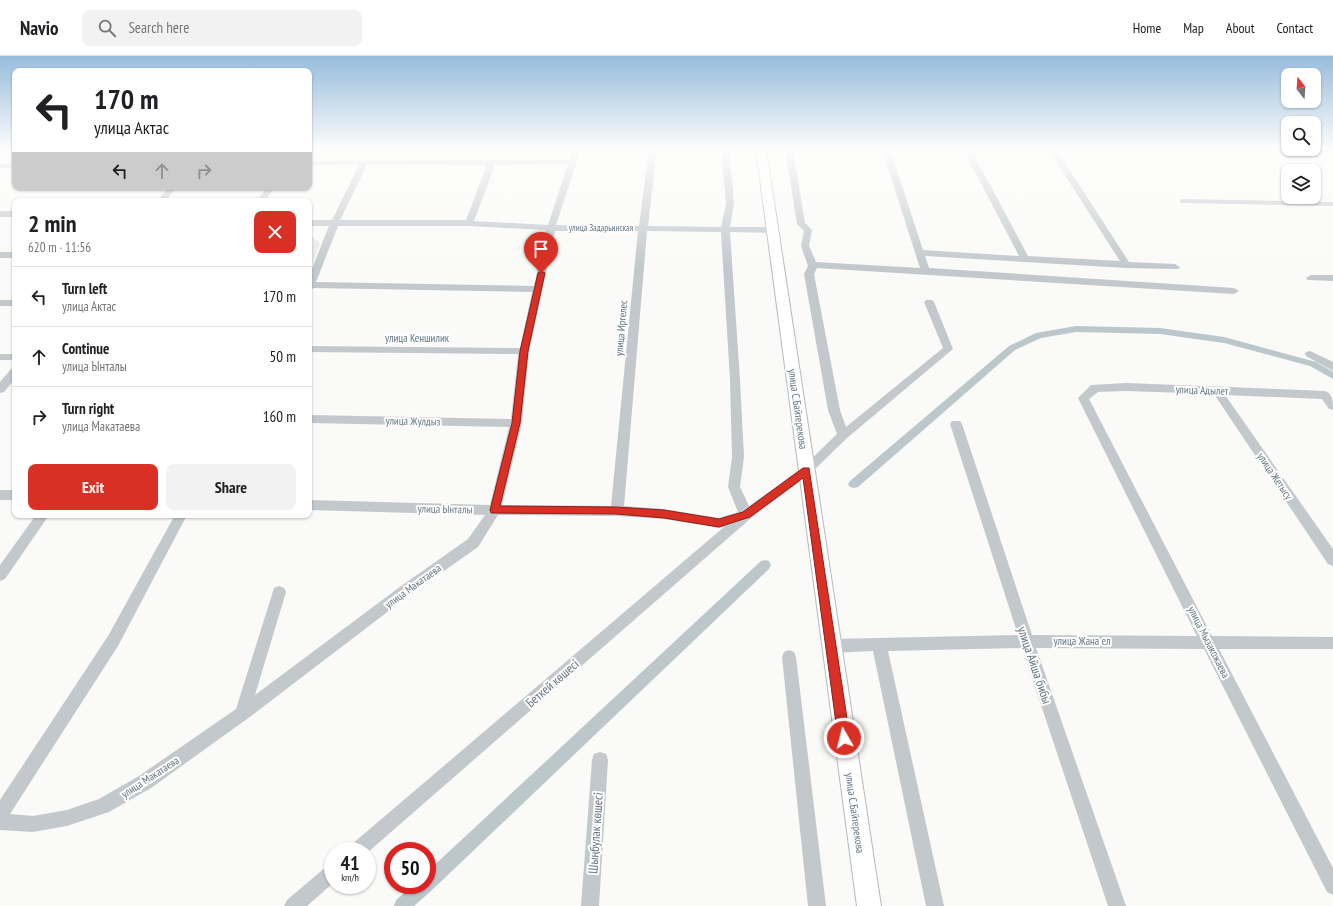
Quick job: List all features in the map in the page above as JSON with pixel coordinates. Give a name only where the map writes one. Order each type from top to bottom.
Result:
[{"type":"main road","name":"улица С.Байтерекова","points":[[767,189],[869,906]]},
{"type":"street","points":[[312,282],[335,222],[351,189]]},
{"type":"street","points":[[469,223],[482,189]]},
{"type":"street","name":"улица Макатаева","points":[[0,822],[33,824],[67,818],[103,806],[145,782],[242,714],[402,593],[473,544],[495,510],[516,423],[524,351],[552,228],[565,189]]},
{"type":"street","name":"улица Иргелес","points":[[616,511],[642,228],[647,189]]},
{"type":"street","points":[[729,189],[730,204],[725,228],[735,380],[738,457],[734,487],[746,515]]},
{"type":"street","points":[[795,189],[801,224],[808,230],[805,246],[813,266]]},
{"type":"street","points":[[899,189],[926,272]]},
{"type":"street","points":[[989,189],[1026,259]]},
{"type":"street","points":[[1078,189],[1127,265]]},
{"type":"street","points":[[164,198],[170,190]]},
{"type":"street","points":[[1184,201],[1333,204]]},
{"type":"street","points":[[0,214],[12,214]]},
{"type":"street","name":"улица Задарьинская","points":[[312,223],[469,223],[552,228],[725,228],[773,230]]},
{"type":"street","points":[[920,252],[1175,267]]},
{"type":"street","points":[[0,255],[12,255]]},
{"type":"street","points":[[843,435],[834,410],[809,274],[813,266],[818,264],[829,263],[926,272],[1234,291]]},
{"type":"street","points":[[1311,278],[1333,278]]},
{"type":"street","points":[[312,287],[538,289]]},
{"type":"street","name":"Беткей көшесі","points":[[367,842],[746,515],[806,471],[843,435],[948,348],[929,302]]},
{"type":"street","points":[[0,303],[12,303]]},
{"type":"street","name":"улица Кеншилик","points":[[312,349],[524,351]]},
{"type":"street","points":[[1310,354],[1333,367]]},
{"type":"street","points":[[0,357],[12,357]]},
{"type":"street","points":[[0,389],[12,375]]},
{"type":"street","name":"улица Адылет","points":[[1083,398],[1095,388],[1126,387],[1325,395],[1333,406]]},
{"type":"street","name":"улица Жетысу","points":[[1217,391],[1333,560]]},
{"type":"street","name":"улица Мызакожаева","points":[[1083,398],[1333,886]]},
{"type":"street","name":"улица Жулдыз","points":[[312,419],[516,423]]},
{"type":"street","name":"улица Айша бибы","points":[[956,424],[1027,641],[1117,906]]},
{"type":"street","points":[[0,495],[12,495]]},
{"type":"street","name":"улица Ынталы","points":[[312,505],[495,510],[616,511],[664,514],[719,523],[746,515]]},
{"type":"street","points":[[0,575],[41,518]]},
{"type":"street","points":[[0,815],[113,641],[179,518]]},
{"type":"street","points":[[242,714],[279,592]]},
{"type":"street","name":"улица Жана ел","points":[[831,646],[1027,641],[1333,643]]},
{"type":"street","points":[[879,644],[935,906]]},
{"type":"street","points":[[789,657],[817,906]]},
{"type":"street","name":"Шыңбулак көшесі","points":[[590,906],[600,760]]},
{"type":"street","points":[[293,906],[324,880]]},
{"type":"shaded area","points":[[312,236],[320,243],[312,266]]},
{"type":"waterway","points":[[854,484],[1012,348],[1039,335],[1076,329],[1160,331],[1224,340],[1313,364],[1333,376]]},
{"type":"waterway","points":[[436,875],[765,565]]},
{"type":"waterway","points":[[402,906],[415,894]]},
{"type":"route","points":[[541,273],[524,351],[516,423],[495,510],[616,511],[664,514],[719,523],[746,515],[806,471],[844,738]]}]
